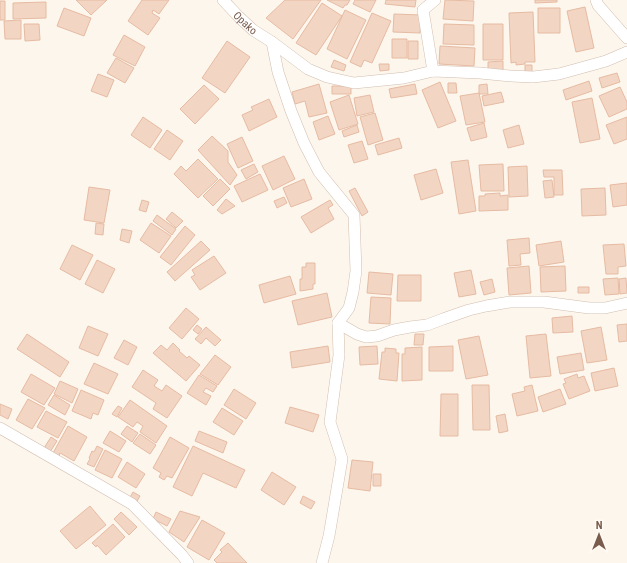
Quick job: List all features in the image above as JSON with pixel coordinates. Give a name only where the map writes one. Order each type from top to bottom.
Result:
[{"type":"street","name":"Opako","points":[[223,0],[253,30],[272,42],[308,69],[327,77],[354,83],[404,78],[433,71],[533,77],[559,74],[606,61],[627,52]]},
{"type":"street","points":[[433,71],[423,10],[435,0]]},
{"type":"street","points":[[596,0],[627,38]]},
{"type":"street","points":[[272,42],[278,72],[291,111],[304,143],[320,172],[354,215],[356,271],[349,308],[338,322],[339,355],[330,422],[342,459],[329,536],[322,563]]},
{"type":"street","points":[[338,322],[357,334],[366,337],[377,336],[394,330],[427,325],[443,318],[469,310],[510,302],[544,302],[589,308],[605,308],[627,303]]},
{"type":"street","points":[[0,428],[132,504],[182,554],[188,563]]},
{"type":"building","points":[[76,0],[107,0],[91,15]]},
{"type":"building","points":[[142,0],[169,0],[159,14],[153,10],[152,13],[160,18],[148,35],[128,21]]},
{"type":"building","points":[[285,0],[321,0],[293,39],[266,18]]},
{"type":"building","points":[[327,0],[350,0],[343,8]]},
{"type":"building","points":[[355,0],[376,0],[370,12],[353,4]]},
{"type":"building","points":[[386,0],[416,0],[415,7],[385,4]]},
{"type":"building","points":[[445,0],[474,1],[473,21],[443,19]]},
{"type":"building","points":[[535,0],[557,0],[557,2],[535,3]]},
{"type":"building","points":[[0,1],[5,1],[5,20],[0,20]]},
{"type":"building","points":[[46,2],[46,18],[13,19],[13,3]]},
{"type":"building","points":[[322,3],[342,16],[316,55],[296,43]]},
{"type":"building","points":[[585,7],[594,48],[576,52],[567,11]]},
{"type":"building","points":[[64,8],[91,18],[84,36],[57,26]]},
{"type":"building","points":[[538,8],[560,8],[560,33],[538,33]]},
{"type":"building","points":[[345,10],[366,20],[347,59],[327,49]]},
{"type":"building","points":[[533,12],[535,62],[525,62],[525,64],[516,65],[516,62],[511,63],[509,13]]},
{"type":"building","points":[[372,13],[391,21],[372,63],[364,60],[361,67],[350,62]]},
{"type":"building","points":[[394,14],[421,15],[420,33],[393,32]]},
{"type":"building","points":[[21,20],[21,39],[5,39],[4,21]]},
{"type":"building","points":[[24,24],[39,24],[40,40],[25,41]]},
{"type":"building","points":[[444,24],[474,25],[474,45],[443,44]]},
{"type":"building","points":[[483,24],[503,24],[503,60],[483,60]]},
{"type":"building","points":[[124,35],[145,47],[135,66],[113,55]]},
{"type":"building","points":[[392,39],[407,39],[407,58],[392,58]]},
{"type":"building","points":[[227,41],[250,57],[225,93],[202,78]]},
{"type":"building","points":[[408,41],[418,41],[418,59],[408,59]]},
{"type":"building","points":[[440,46],[475,48],[474,66],[439,64]]},
{"type":"building","points":[[116,58],[134,68],[125,83],[107,73]]},
{"type":"building","points":[[334,60],[346,65],[344,71],[331,67]]},
{"type":"building","points":[[503,61],[503,71],[488,71],[488,62]]},
{"type":"building","points":[[379,64],[389,64],[389,70],[380,71]]},
{"type":"building","points":[[525,65],[532,65],[532,72],[525,72]]},
{"type":"building","points":[[617,73],[620,82],[602,88],[599,78]]},
{"type":"building","points":[[98,74],[114,80],[107,97],[91,91]]},
{"type":"building","points":[[589,81],[592,91],[566,100],[563,90]]},
{"type":"building","points":[[440,82],[456,121],[438,128],[422,90]]},
{"type":"building","points":[[448,83],[456,83],[457,93],[448,93]]},
{"type":"building","points":[[319,84],[327,113],[309,117],[305,101],[295,104],[292,92]]},
{"type":"building","points":[[415,84],[417,94],[391,98],[389,89]]},
{"type":"building","points":[[487,84],[488,94],[479,94],[479,85]]},
{"type":"building","points":[[204,85],[219,99],[195,124],[180,109]]},
{"type":"building","points":[[332,86],[351,86],[351,94],[332,94]]},
{"type":"building","points":[[620,87],[627,102],[627,109],[609,117],[599,96]]},
{"type":"building","points":[[501,92],[504,102],[484,106],[482,96]]},
{"type":"building","points":[[479,93],[485,122],[466,125],[460,96]]},
{"type":"building","points":[[349,95],[358,124],[339,130],[330,102]]},
{"type":"building","points":[[370,95],[374,112],[357,116],[354,98]]},
{"type":"building","points":[[592,98],[600,139],[580,143],[572,102]]},
{"type":"building","points":[[269,99],[277,117],[249,131],[242,115],[253,110],[251,107]]},
{"type":"building","points":[[375,113],[383,140],[368,145],[360,117]]},
{"type":"building","points":[[328,116],[335,134],[319,140],[313,122]]},
{"type":"building","points":[[143,117],[162,130],[150,148],[131,135]]},
{"type":"building","points":[[627,117],[627,139],[614,144],[606,125]]},
{"type":"building","points":[[484,123],[487,137],[471,141],[467,128]]},
{"type":"building","points":[[357,125],[359,132],[344,137],[342,131]]},
{"type":"building","points":[[519,125],[524,144],[508,148],[503,130]]},
{"type":"building","points":[[167,130],[183,141],[170,160],[154,149]]},
{"type":"building","points":[[212,136],[228,151],[228,162],[237,175],[230,185],[198,150]]},
{"type":"building","points":[[242,137],[253,161],[238,168],[227,144]]},
{"type":"building","points":[[399,138],[402,148],[378,155],[375,145]]},
{"type":"building","points":[[362,141],[368,159],[354,163],[348,145]]},
{"type":"building","points":[[284,156],[295,179],[273,190],[262,166]]},
{"type":"building","points":[[198,159],[218,179],[198,198],[174,174],[181,166],[186,171]]},
{"type":"building","points":[[468,160],[476,211],[459,214],[451,162]]},
{"type":"building","points":[[254,164],[258,172],[246,179],[241,170]]},
{"type":"building","points":[[503,164],[504,191],[481,191],[479,165]]},
{"type":"building","points":[[527,166],[528,196],[509,197],[508,167]]},
{"type":"building","points":[[436,169],[443,193],[421,200],[414,175]]},
{"type":"building","points":[[543,170],[562,170],[563,195],[554,195],[554,177],[544,177]]},
{"type":"building","points":[[260,174],[268,190],[242,202],[234,186]]},
{"type":"building","points":[[220,179],[230,189],[213,206],[203,196]]},
{"type":"building","points":[[304,179],[312,199],[291,207],[283,188]]},
{"type":"building","points":[[552,180],[554,197],[545,198],[543,181]]},
{"type":"building","points":[[627,183],[627,205],[613,207],[610,185]]},
{"type":"building","points":[[89,187],[110,190],[104,223],[84,220]]},
{"type":"building","points":[[355,188],[368,212],[362,216],[349,191]]},
{"type":"building","points":[[605,188],[606,215],[582,216],[581,189]]},
{"type":"building","points":[[500,193],[500,196],[508,195],[508,210],[479,211],[479,196]]},
{"type":"building","points":[[284,197],[287,203],[277,208],[274,201]]},
{"type":"building","points":[[226,199],[235,206],[222,214],[217,210]]},
{"type":"building","points":[[142,200],[149,202],[146,212],[139,210]]},
{"type":"building","points":[[330,200],[333,205],[328,208],[334,219],[311,233],[301,217]]},
{"type":"building","points":[[172,212],[183,221],[176,228],[166,219]]},
{"type":"building","points":[[157,215],[176,229],[172,235],[153,221]]},
{"type":"building","points":[[96,223],[104,224],[103,235],[95,234]]},
{"type":"building","points":[[151,223],[171,236],[159,253],[140,240]]},
{"type":"building","points":[[185,226],[195,235],[171,265],[160,257]]},
{"type":"building","points":[[122,229],[132,231],[129,243],[120,240]]},
{"type":"building","points":[[529,238],[530,253],[520,254],[521,265],[509,266],[507,240]]},
{"type":"building","points":[[201,241],[210,250],[175,281],[167,272]]},
{"type":"building","points":[[561,241],[564,262],[539,266],[536,245]]},
{"type":"building","points":[[624,244],[626,266],[618,267],[618,274],[606,274],[603,245]]},
{"type":"building","points":[[72,245],[93,255],[80,280],[60,269]]},
{"type":"building","points":[[214,256],[226,273],[200,290],[191,277],[195,275],[192,270]]},
{"type":"building","points":[[97,260],[115,269],[103,293],[85,284]]},
{"type":"building","points":[[306,263],[315,263],[315,284],[313,284],[313,289],[300,291],[302,267],[306,267]]},
{"type":"building","points":[[529,266],[531,293],[509,295],[507,268]]},
{"type":"building","points":[[565,266],[566,291],[541,292],[540,267]]},
{"type":"building","points":[[471,270],[476,294],[459,297],[454,273]]},
{"type":"building","points":[[369,272],[393,274],[391,295],[367,293]]},
{"type":"building","points":[[398,275],[421,275],[421,301],[397,301]]},
{"type":"building","points":[[290,276],[296,294],[264,303],[259,285]]},
{"type":"building","points":[[618,278],[619,294],[605,295],[603,279]]},
{"type":"building","points":[[626,278],[627,293],[620,294],[619,279]]},
{"type":"building","points":[[492,279],[495,292],[484,295],[480,282]]},
{"type":"building","points":[[578,287],[589,287],[589,293],[578,293]]},
{"type":"building","points":[[327,293],[332,317],[298,325],[292,301]]},
{"type":"building","points":[[371,297],[391,298],[390,324],[369,323]]},
{"type":"building","points":[[186,308],[199,319],[182,339],[169,328]]},
{"type":"building","points":[[572,316],[573,332],[553,333],[552,318]]},
{"type":"building","points":[[627,324],[627,341],[619,342],[617,325]]},
{"type":"building","points":[[197,325],[202,329],[198,334],[193,330]]},
{"type":"building","points":[[88,326],[108,334],[98,356],[79,348]]},
{"type":"building","points":[[206,327],[221,340],[215,346],[206,338],[201,344],[195,339]]},
{"type":"building","points":[[601,327],[607,360],[587,363],[581,331]]},
{"type":"building","points":[[27,334],[69,362],[60,377],[17,349]]},
{"type":"building","points":[[415,334],[424,334],[423,345],[414,345]]},
{"type":"building","points":[[546,334],[551,376],[530,378],[526,336]]},
{"type":"building","points":[[479,336],[488,375],[466,379],[458,340]]},
{"type":"building","points":[[124,340],[137,347],[128,365],[114,358]]},
{"type":"building","points":[[173,343],[187,358],[189,356],[200,365],[186,381],[153,353],[161,345],[167,350]]},
{"type":"building","points":[[328,346],[330,362],[292,368],[290,352]]},
{"type":"building","points":[[377,346],[378,364],[360,365],[359,347]]},
{"type":"building","points":[[453,346],[453,371],[429,371],[429,347]]},
{"type":"building","points":[[422,347],[422,380],[402,381],[402,354],[405,354],[405,348]]},
{"type":"building","points":[[385,348],[396,349],[396,353],[399,353],[397,381],[379,379],[382,352],[385,352]]},
{"type":"building","points":[[581,353],[584,370],[560,374],[557,357]]},
{"type":"building","points":[[215,355],[231,367],[218,385],[200,374]]},
{"type":"building","points":[[94,363],[118,374],[108,394],[84,384]]},
{"type":"building","points":[[614,368],[618,386],[595,391],[591,373]]},
{"type":"building","points":[[143,370],[158,380],[154,386],[162,391],[166,385],[182,396],[167,418],[153,409],[156,403],[132,387]]},
{"type":"building","points":[[31,374],[55,388],[44,405],[21,392]]},
{"type":"building","points":[[577,374],[578,378],[584,376],[590,391],[569,399],[563,384],[566,383],[564,379]]},
{"type":"building","points":[[199,375],[217,386],[213,392],[206,388],[203,392],[211,396],[206,405],[187,393]]},
{"type":"building","points":[[60,381],[78,389],[72,403],[54,394]]},
{"type":"building","points":[[472,385],[489,385],[490,430],[473,430]]},
{"type":"building","points":[[532,385],[538,411],[517,416],[512,394],[525,391],[524,387]]},
{"type":"building","points":[[234,389],[256,403],[246,419],[224,405]]},
{"type":"building","points":[[560,389],[566,404],[543,412],[538,397]]},
{"type":"building","points":[[81,390],[104,400],[98,415],[93,413],[91,419],[72,411]]},
{"type":"building","points":[[441,394],[458,394],[458,436],[440,436]]},
{"type":"building","points":[[54,395],[70,405],[65,415],[48,405]]},
{"type":"building","points":[[28,399],[45,408],[32,429],[16,420]]},
{"type":"building","points":[[130,400],[167,426],[156,443],[140,432],[143,426],[137,422],[133,427],[118,417]]},
{"type":"building","points":[[0,404],[12,409],[8,419],[0,415]]},
{"type":"building","points":[[118,406],[122,408],[117,417],[112,414]]},
{"type":"building","points":[[290,407],[319,415],[313,432],[285,423]]},
{"type":"building","points":[[222,408],[243,421],[234,435],[213,422]]},
{"type":"building","points":[[46,411],[67,422],[58,438],[37,427]]},
{"type":"building","points":[[505,414],[508,431],[499,433],[496,416]]},
{"type":"building","points":[[68,426],[87,437],[74,461],[60,453],[59,456],[53,453]]},
{"type":"building","points":[[127,426],[138,433],[132,442],[121,434]]},
{"type":"building","points":[[110,431],[126,441],[119,452],[103,443]]},
{"type":"building","points":[[199,431],[227,442],[223,453],[195,441]]},
{"type":"building","points":[[140,434],[156,445],[150,454],[133,443]]},
{"type":"building","points":[[51,437],[57,441],[50,452],[44,448]]},
{"type":"building","points":[[170,437],[189,448],[172,478],[167,476],[164,480],[159,477],[161,473],[153,468]]},
{"type":"building","points":[[97,446],[103,449],[94,467],[87,464],[92,451],[94,452]]},
{"type":"building","points":[[193,446],[245,470],[236,488],[203,473],[192,496],[173,487]]},
{"type":"building","points":[[105,450],[122,459],[112,478],[95,470]]},
{"type":"building","points":[[352,460],[373,462],[370,491],[348,488]]},
{"type":"building","points":[[127,462],[145,474],[136,488],[118,477]]},
{"type":"building","points":[[272,472],[296,487],[284,505],[261,490]]},
{"type":"building","points":[[373,474],[381,474],[381,486],[373,486]]},
{"type":"building","points":[[133,492],[140,496],[136,503],[129,499]]},
{"type":"building","points":[[303,496],[315,502],[311,509],[300,503]]},
{"type":"building","points":[[90,506],[106,525],[76,549],[60,531]]},
{"type":"building","points":[[180,511],[200,517],[184,542],[169,532]]},
{"type":"building","points":[[121,512],[137,527],[129,535],[114,519]]},
{"type":"building","points":[[156,512],[171,519],[167,526],[153,519]]},
{"type":"building","points":[[202,520],[225,533],[209,560],[187,547]]},
{"type":"building","points":[[113,524],[125,537],[106,555],[97,545],[96,547],[92,543]]},
{"type":"building","points":[[228,543],[247,563],[217,563],[214,560],[222,552],[220,550]]}]
